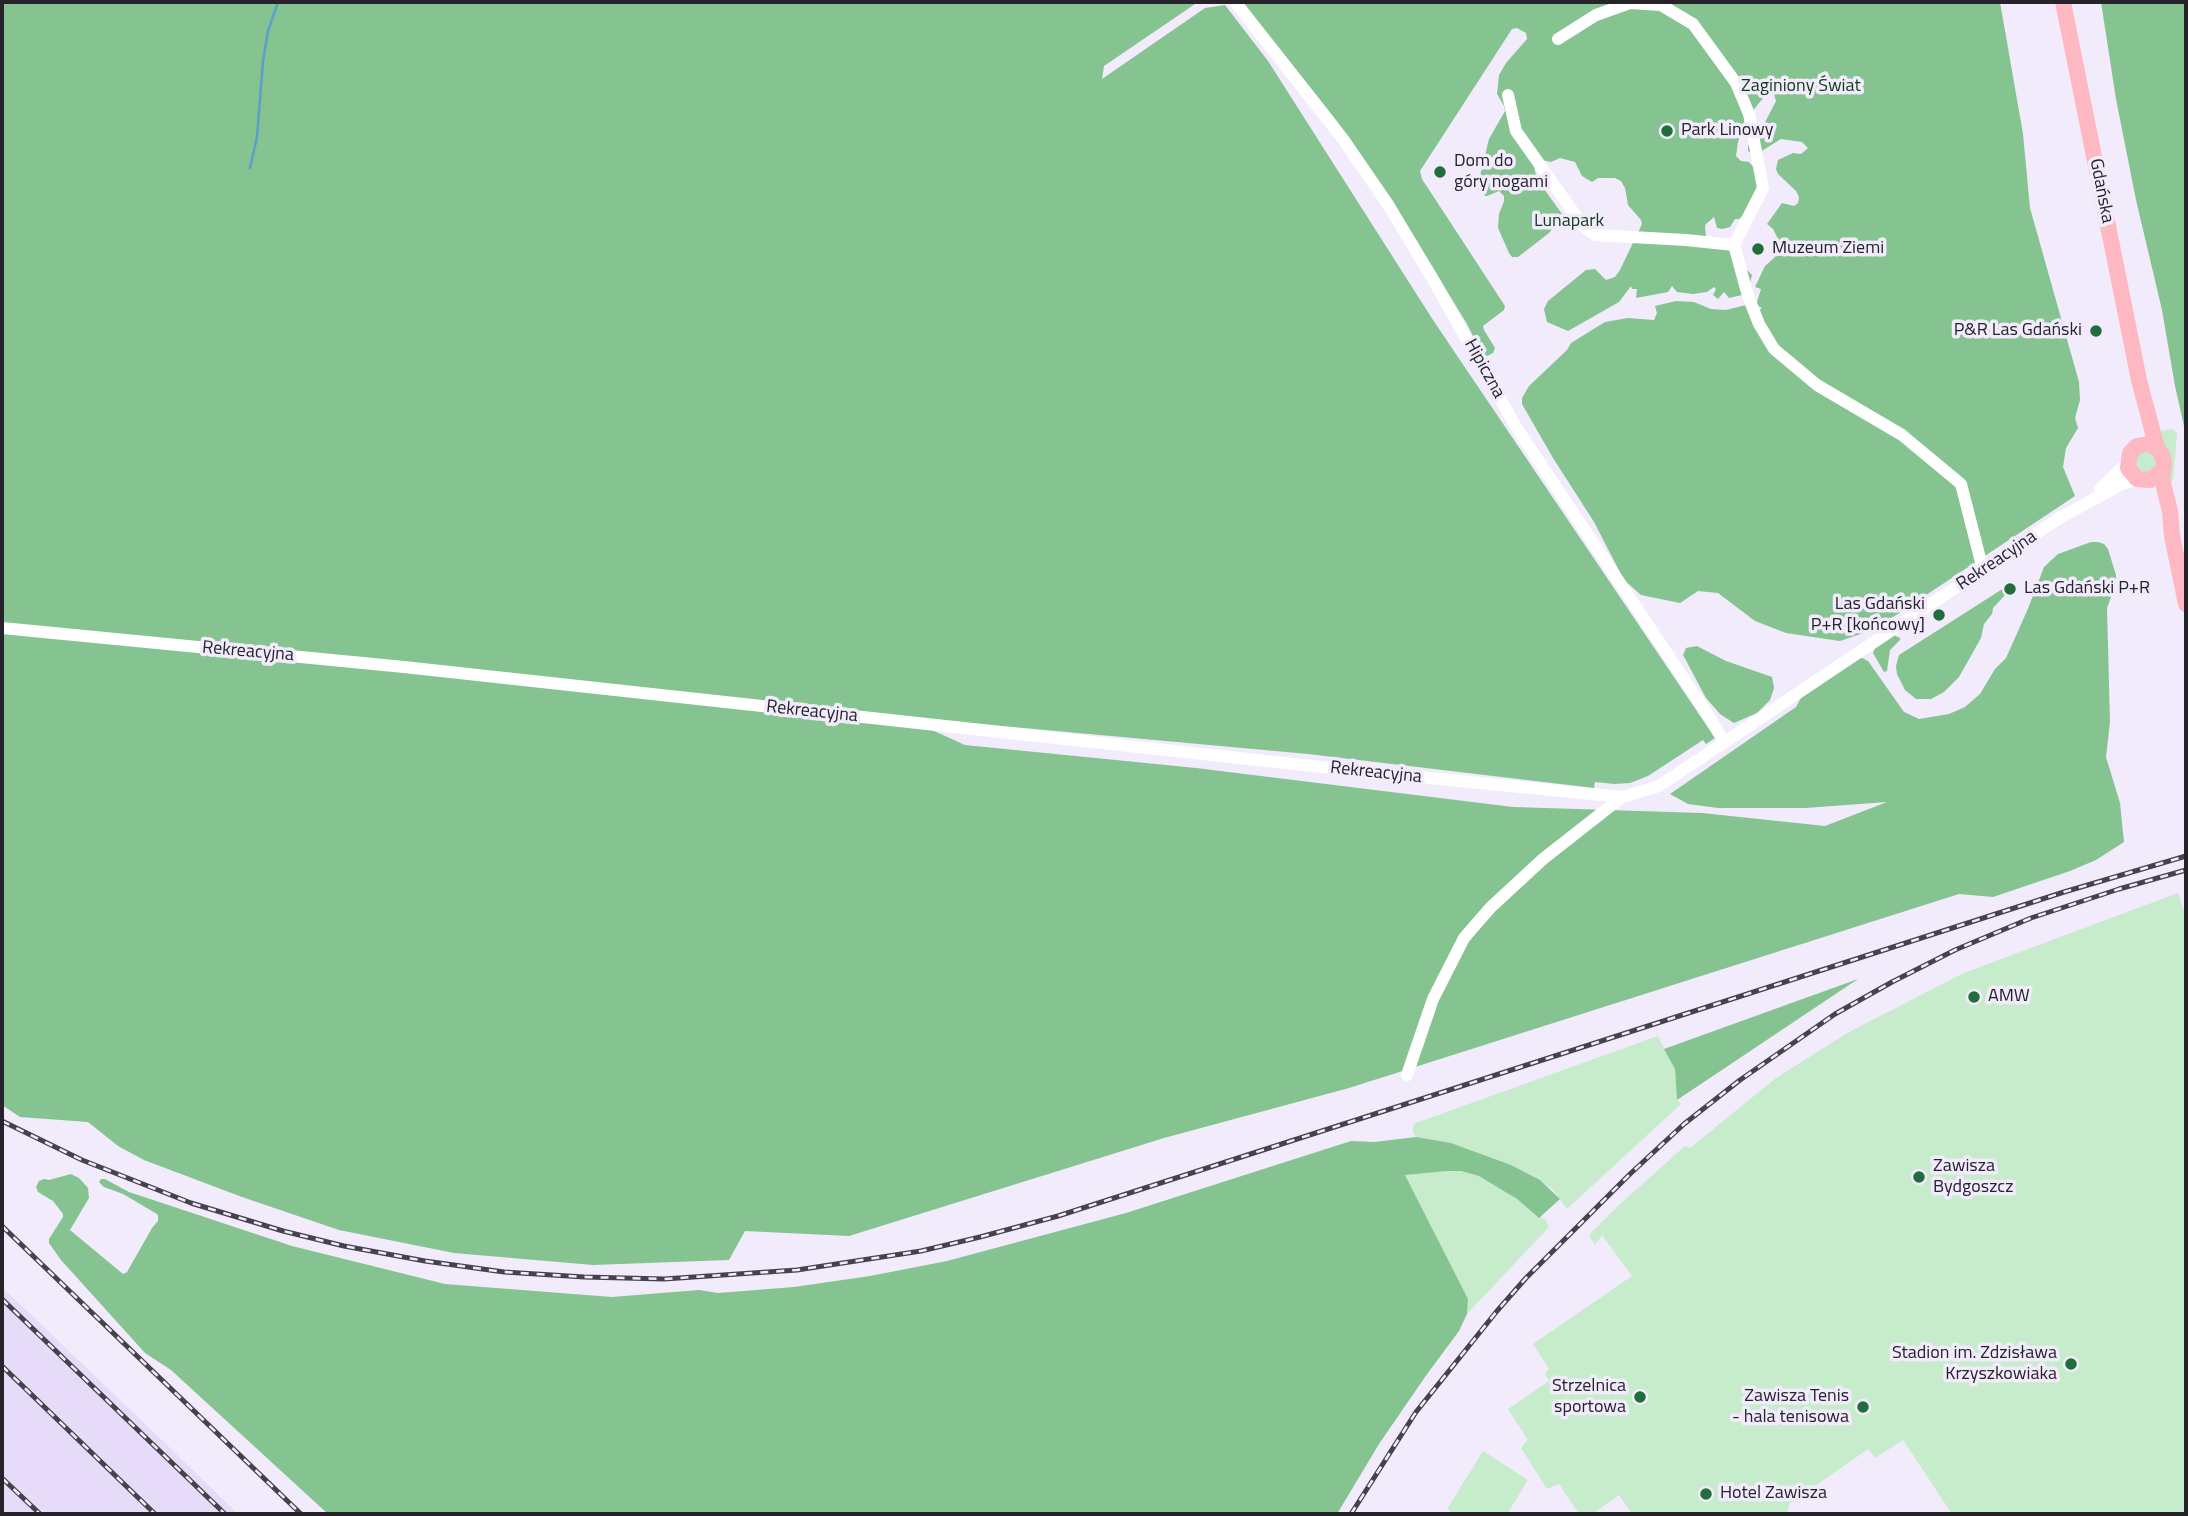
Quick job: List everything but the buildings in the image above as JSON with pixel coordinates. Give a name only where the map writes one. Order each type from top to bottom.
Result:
[{"type":"main road","name":"Gdańska","points":[[2063,2],[2139,380],[2157,448]]},
{"type":"main road","name":"Gdańska","points":[[2137,446],[2143,431],[2139,380]]},
{"type":"main road","points":[[2172,536],[2170,511],[2162,479],[2164,459],[2157,448],[2148,444],[2137,446],[2130,453],[2127,463],[2130,472],[2156,492],[2172,536],[2186,599]]},
{"type":"main road","points":[[2141,480],[2155,478],[2162,471]]},
{"type":"street","name":"Hipiczna","points":[[1235,2],[1343,139],[1389,206],[1516,427],[1724,743]]},
{"type":"street","points":[[1558,39],[1597,15],[1630,3],[1661,5],[1693,24],[1736,83],[1749,114],[1763,188],[1734,245],[1759,324],[1774,349],[1817,385],[1902,435],[1961,484],[1983,570]]},
{"type":"street","points":[[1508,95],[1516,131],[1583,226],[1595,235],[1734,245]]},
{"type":"street","name":"Rekreacyjna","points":[[2087,501],[2127,463]]},
{"type":"street","name":"Rekreacyjna","points":[[2,628],[404,667],[1336,769],[1622,797],[1659,786],[2087,501],[2122,484],[2141,480]]},
{"type":"street","name":"Rekreacyjna","points":[[1407,1075],[1433,999],[1464,938],[1491,907],[1543,859],[1622,797]]},
{"type":"shaded area","points":[[2,1287],[165,1443],[238,1514],[2,1514]]},
{"type":"green space","points":[[2,2],[1198,2],[1104,66],[1102,79],[1205,8],[1225,5],[1268,61],[1433,320],[1715,738],[1706,744],[1703,740],[1648,776],[1630,783],[1595,782],[1594,788],[1308,754],[903,717],[965,745],[1196,768],[1513,807],[1702,813],[1825,826],[1887,802],[1805,808],[1718,808],[1688,804],[1670,794],[1796,707],[1802,696],[1860,657],[1868,661],[1904,712],[1919,719],[1949,714],[1965,707],[1980,694],[1995,669],[2006,658],[2044,567],[2058,554],[2098,542],[2108,549],[2116,575],[2116,584],[2107,608],[2110,722],[2106,757],[2120,803],[2124,842],[2096,860],[2070,871],[1993,897],[1959,894],[1349,1088],[1164,1138],[849,1236],[745,1231],[729,1260],[593,1265],[454,1253],[339,1230],[144,1160],[118,1146],[88,1122],[20,1117],[2,1105]]},
{"type":"green space","name":"Zaginiony Świat","points":[[1243,2],[2000,2],[2023,134],[2030,208],[2079,382],[2080,400],[2075,418],[2078,428],[2066,448],[2063,467],[2075,496],[1875,629],[1840,641],[1786,633],[1755,621],[1718,593],[1698,591],[1680,603],[1641,595],[1624,580],[1594,522],[1522,404],[1522,398],[1529,386],[1571,343],[1605,322],[1628,318],[1654,320],[1657,313],[1655,306],[1676,301],[1694,302],[1711,309],[1726,310],[1746,305],[1755,313],[1762,308],[1756,305],[1761,289],[1755,287],[1765,266],[1774,258],[1779,248],[1773,229],[1767,224],[1782,203],[1794,206],[1799,197],[1778,174],[1778,160],[1793,153],[1801,154],[1808,148],[1802,142],[1781,139],[1760,152],[1753,154],[1748,151],[1748,146],[1759,134],[1776,101],[1774,94],[1769,92],[1745,121],[1738,142],[1736,156],[1741,161],[1749,162],[1755,169],[1759,187],[1748,211],[1735,219],[1730,227],[1717,228],[1714,217],[1705,225],[1706,239],[1736,251],[1740,263],[1752,275],[1749,287],[1742,295],[1729,298],[1724,292],[1718,299],[1713,295],[1716,289],[1714,287],[1707,292],[1693,294],[1677,292],[1672,286],[1668,292],[1636,298],[1637,289],[1632,289],[1631,286],[1619,302],[1568,331],[1547,322],[1544,309],[1548,301],[1586,270],[1595,269],[1606,280],[1615,277],[1642,224],[1628,205],[1621,181],[1615,178],[1598,178],[1592,182],[1582,176],[1575,162],[1560,158],[1551,162],[1538,159],[1534,167],[1537,179],[1562,214],[1549,233],[1518,257],[1512,257],[1509,253],[1498,228],[1504,196],[1499,191],[1485,196],[1480,176],[1489,139],[1505,111],[1497,94],[1499,75],[1527,39],[1526,33],[1517,28],[1512,29],[1420,171],[1422,179],[1505,306],[1504,310],[1483,326],[1495,348],[1493,353],[1487,356],[1481,352],[1405,222],[1336,120]]},
{"type":"green space","points":[[2101,2],[2186,2],[2186,435],[2116,99]]},
{"type":"green space","points":[[2173,429],[2177,434],[2173,480],[2167,485],[2156,432]]},
{"type":"green space","points":[[2145,451],[2153,454],[2156,462],[2153,470],[2145,473],[2137,470],[2134,462],[2137,454]]},
{"type":"green space","points":[[2004,588],[2006,594],[1993,608],[1984,624],[1981,638],[1959,677],[1944,692],[1931,699],[1916,699],[1905,690],[1897,674],[1899,655]]},
{"type":"green space","points":[[1894,635],[1900,640],[1890,650],[1887,671],[1884,672],[1873,653],[1876,646]]},
{"type":"green space","points":[[1697,646],[1726,661],[1772,677],[1774,688],[1770,700],[1757,713],[1734,723],[1720,714],[1706,698],[1683,655],[1686,648]]},
{"type":"green space","name":"Zawisza Bydgoszcz","points":[[2178,893],[2186,917],[2186,1514],[1952,1514],[1903,1440],[1875,1458],[1868,1449],[1789,1504],[1787,1514],[1632,1514],[1619,1495],[1592,1514],[1579,1514],[1559,1484],[1547,1489],[1521,1448],[1528,1440],[1508,1409],[1549,1381],[1545,1373],[1549,1369],[1533,1344],[1632,1276],[1602,1235],[1595,1245],[1589,1235],[1619,1205],[1685,1146],[1690,1148],[1776,1078],[1849,1032],[1964,973]]},
{"type":"green space","points":[[1858,979],[1677,1100],[1675,1069],[1664,1049]]},
{"type":"green space","points":[[1658,1036],[1675,1069],[1677,1100],[1681,1104],[1567,1209],[1553,1190],[1511,1165],[1451,1143],[1416,1137],[1413,1132],[1413,1124]]},
{"type":"green space","points":[[1416,1137],[1451,1143],[1511,1165],[1540,1180],[1560,1199],[1539,1218],[1517,1199],[1479,1176],[1461,1171],[1405,1175],[1468,1299],[1467,1314],[1459,1331],[1379,1444],[1337,1514],[328,1514],[171,1370],[145,1353],[61,1260],[49,1239],[63,1214],[53,1201],[38,1192],[36,1187],[39,1181],[44,1179],[71,1174],[79,1178],[88,1188],[89,1198],[70,1230],[123,1274],[127,1272],[158,1221],[158,1216],[123,1194],[104,1187],[99,1182],[101,1179],[129,1192],[292,1246],[445,1284],[612,1297],[699,1290],[718,1293],[794,1287],[947,1261],[1126,1213],[1351,1141],[1374,1142]]},
{"type":"green space","points":[[1461,1171],[1479,1176],[1546,1220],[1549,1227],[1467,1314],[1468,1299],[1405,1175]]},
{"type":"green space","points":[[1483,1451],[1528,1480],[1507,1514],[1455,1514],[1447,1509]]},
{"type":"waterway","points":[[250,168],[257,137],[268,31],[278,2]]},
{"type":"railway","points":[[2,1121],[82,1160],[191,1203],[344,1246],[504,1272],[584,1277],[664,1279],[797,1270],[921,1251],[1058,1216],[2064,892],[2186,856]]},
{"type":"railway","points":[[1351,1514],[1416,1412],[1526,1278],[1684,1124],[1740,1080],[1835,1014],[1955,950],[2031,918],[2186,870]]},
{"type":"railway","points":[[2,1226],[301,1514]]},
{"type":"railway","points":[[2,1299],[225,1514]]},
{"type":"railway","points":[[2,1366],[155,1514]]},
{"type":"railway","points":[[2,1478],[40,1514]]},
{"type":"place","name":"Park Linowy","points":[[1667,131]]},
{"type":"place","name":"Dom do góry nogami","points":[[1440,172]]},
{"type":"place","name":"Muzeum Ziemi","points":[[1758,249]]},
{"type":"place","name":"P&R Las Gdański","points":[[2096,331]]},
{"type":"place","name":"Las Gdański P+R","points":[[2010,589]]},
{"type":"place","name":"Las Gdański P+R [końcowy]","points":[[1939,615]]},
{"type":"place","name":"AMW","points":[[1974,997]]},
{"type":"place","name":"Zawisza Bydgoszcz","points":[[1919,1177]]},
{"type":"place","name":"Stadion im. Zdzisława Krzyszkowiaka","points":[[2071,1364]]},
{"type":"place","name":"Strzelnica sportowa","points":[[1640,1397]]},
{"type":"place","name":"Zawisza Tenis - hala tenisowa","points":[[1863,1407]]},
{"type":"place","name":"Hotel Zawisza","points":[[1706,1494]]},
{"type":"park label","name":"Lunapark","points":[[1569,222]]}]
